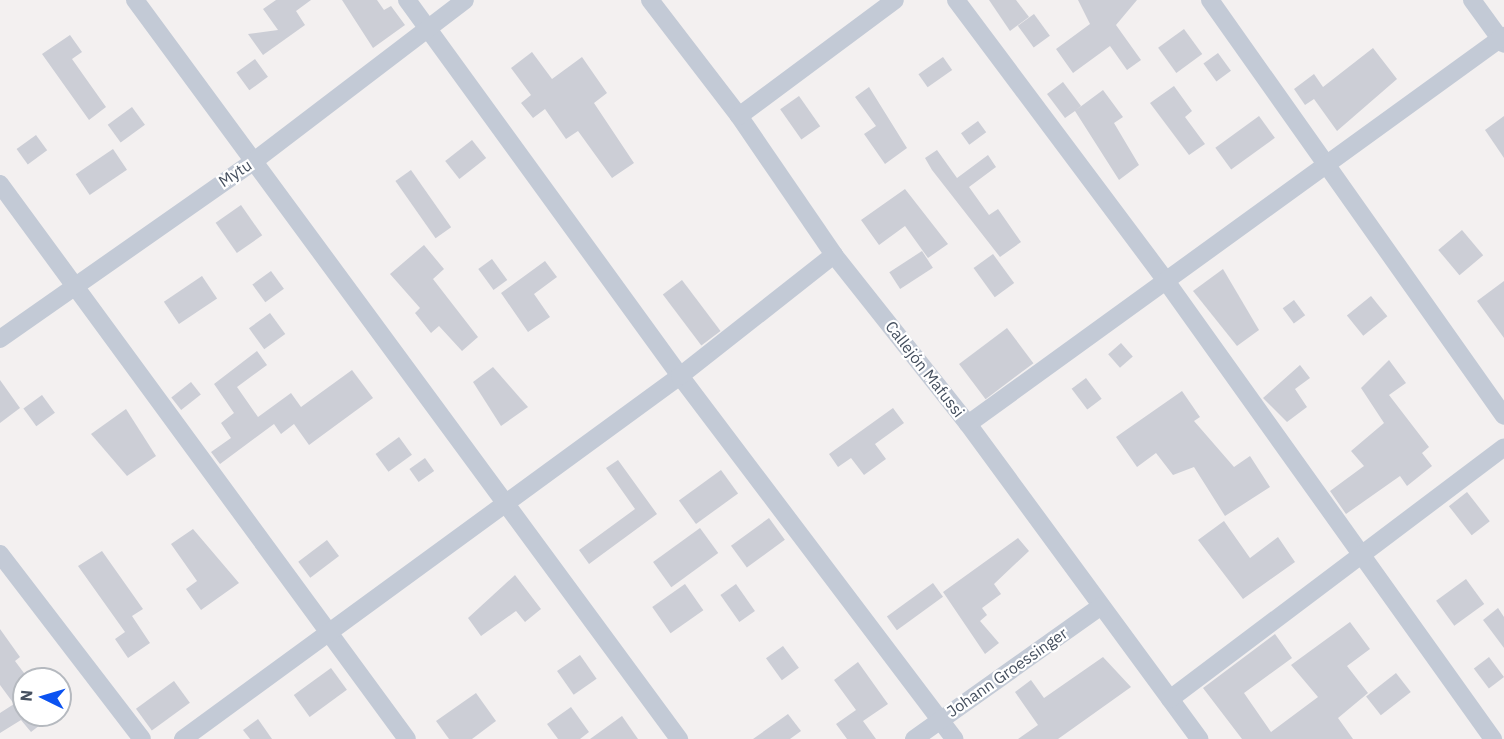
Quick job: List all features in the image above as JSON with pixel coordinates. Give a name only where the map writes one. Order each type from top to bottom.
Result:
[{"type":"street","points":[[135,0],[679,739]]},
{"type":"street","points":[[407,0],[680,376],[955,739]]},
{"type":"street","name":"Mytu","points":[[0,339],[73,284],[254,161],[465,0]]},
{"type":"street","name":"Callejón Mafussi","points":[[650,0],[740,116],[834,255],[968,424],[1199,739]]},
{"type":"street","points":[[740,116],[895,0]]},
{"type":"street","points":[[956,0],[1166,281],[1358,554],[1494,739]]},
{"type":"street","points":[[1210,0],[1324,169],[1504,416]]},
{"type":"street","points":[[968,424],[1503,40],[1472,0]]},
{"type":"street","points":[[0,184],[324,632],[407,739]]},
{"type":"street","points":[[183,739],[504,500],[680,376],[834,255]]},
{"type":"street","points":[[1170,699],[1358,554],[1504,447]]},
{"type":"street","points":[[0,554],[142,739]]},
{"type":"street","name":"Johann Groessinger","points":[[914,739],[1101,606]]},
{"type":"building","points":[[276,0],[311,0],[296,11],[305,25],[263,55],[248,34],[278,30],[263,9]]},
{"type":"building","points":[[342,0],[377,0],[384,10],[391,6],[405,25],[373,48]]},
{"type":"building","points":[[989,0],[1016,0],[1029,17],[1010,31]]},
{"type":"building","points":[[1078,0],[1137,0],[1116,25],[1141,60],[1127,70],[1110,46],[1073,73],[1056,49],[1090,24]]},
{"type":"building","points":[[1034,14],[1050,36],[1034,48],[1018,26]]},
{"type":"building","points":[[1184,29],[1202,54],[1176,73],[1158,48]]},
{"type":"building","points":[[70,35],[82,52],[72,59],[106,107],[89,120],[42,54]]},
{"type":"building","points":[[1373,48],[1397,79],[1337,131],[1314,99],[1305,105],[1294,89],[1314,74],[1323,87]]},
{"type":"building","points":[[532,52],[552,79],[582,57],[607,93],[594,103],[634,163],[612,178],[578,131],[566,139],[545,109],[533,118],[521,103],[531,95],[511,68]]},
{"type":"building","points":[[1218,53],[1231,71],[1216,81],[1203,64]]},
{"type":"building","points":[[943,57],[952,70],[928,87],[918,74]]},
{"type":"building","points":[[255,59],[268,77],[249,90],[236,73]]},
{"type":"building","points":[[1063,82],[1081,106],[1076,110],[1103,90],[1123,117],[1114,123],[1139,165],[1119,180],[1075,111],[1065,118],[1047,94]]},
{"type":"building","points":[[1174,86],[1192,111],[1185,117],[1205,144],[1189,155],[1150,103]]},
{"type":"building","points":[[869,87],[907,148],[885,164],[864,134],[876,126],[855,97]]},
{"type":"building","points":[[799,96],[820,126],[801,140],[780,109]]},
{"type":"building","points":[[132,107],[145,125],[121,142],[108,125]]},
{"type":"building","points":[[1259,116],[1275,138],[1231,170],[1215,148]]},
{"type":"building","points":[[1504,116],[1504,158],[1485,130]]},
{"type":"building","points":[[978,121],[986,132],[969,145],[961,133]]},
{"type":"building","points":[[36,135],[47,150],[28,164],[17,149]]},
{"type":"building","points":[[472,140],[486,158],[459,179],[445,161]]},
{"type":"building","points":[[113,149],[127,170],[90,195],[76,174]]},
{"type":"building","points":[[937,150],[957,178],[988,155],[996,167],[969,187],[989,215],[998,209],[1021,242],[1000,257],[932,170],[925,158]]},
{"type":"building","points":[[411,170],[451,227],[436,238],[395,181]]},
{"type":"building","points":[[905,189],[948,244],[928,258],[905,226],[879,245],[861,220]]},
{"type":"building","points":[[241,205],[262,235],[237,253],[216,223]]},
{"type":"building","points":[[1462,230],[1483,255],[1459,275],[1438,250]]},
{"type":"building","points":[[424,245],[444,269],[433,279],[478,337],[462,351],[439,326],[431,333],[415,313],[420,308],[390,274]]},
{"type":"building","points":[[922,251],[933,268],[900,289],[889,272]]},
{"type":"building","points":[[993,254],[1014,283],[995,297],[974,268]]},
{"type":"building","points":[[492,259],[507,280],[494,290],[478,269]]},
{"type":"building","points":[[545,261],[557,277],[534,294],[550,317],[528,332],[501,293]]},
{"type":"building","points":[[1223,269],[1259,330],[1237,346],[1193,291]]},
{"type":"building","points":[[271,271],[284,289],[265,302],[252,285]]},
{"type":"building","points":[[202,276],[217,298],[179,324],[164,302]]},
{"type":"building","points":[[682,280],[721,331],[701,346],[663,294]]},
{"type":"building","points":[[1504,281],[1504,338],[1477,301]]},
{"type":"building","points":[[1371,296],[1387,316],[1363,336],[1347,316]]},
{"type":"building","points":[[1294,300],[1305,315],[1294,324],[1283,308]]},
{"type":"building","points":[[270,313],[285,334],[264,349],[249,328]]},
{"type":"building","points":[[1007,328],[1033,363],[986,399],[959,364]]},
{"type":"building","points":[[1121,343],[1133,357],[1120,368],[1108,354]]},
{"type":"building","points":[[257,351],[267,365],[237,387],[258,417],[291,393],[301,407],[352,370],[373,398],[309,445],[294,424],[281,434],[274,424],[220,464],[211,452],[231,438],[221,423],[234,413],[214,384]]},
{"type":"building","points":[[1389,360],[1406,383],[1389,395],[1429,447],[1422,453],[1432,466],[1407,486],[1400,476],[1346,514],[1330,491],[1364,466],[1351,451],[1384,423],[1361,388]]},
{"type":"building","points":[[1300,365],[1310,378],[1295,389],[1307,407],[1287,422],[1263,398]]},
{"type":"building","points":[[493,367],[528,407],[501,426],[473,382]]},
{"type":"building","points":[[1086,378],[1102,399],[1087,410],[1072,389]]},
{"type":"building","points":[[0,380],[20,408],[0,423]]},
{"type":"building","points":[[191,382],[201,395],[181,410],[171,397]]},
{"type":"building","points":[[1182,391],[1200,417],[1194,421],[1234,467],[1250,456],[1270,487],[1225,516],[1194,467],[1173,475],[1156,453],[1137,467],[1116,437]]},
{"type":"building","points":[[42,395],[55,413],[36,426],[23,409]]},
{"type":"building","points":[[893,408],[904,423],[875,444],[886,459],[864,475],[851,458],[838,467],[829,454]]},
{"type":"building","points":[[126,409],[156,456],[127,476],[91,434]]},
{"type":"building","points":[[399,437],[412,455],[388,472],[376,454]]},
{"type":"building","points":[[425,458],[434,471],[419,482],[409,469]]},
{"type":"building","points":[[618,460],[657,514],[589,564],[579,550],[635,509],[606,468]]},
{"type":"building","points":[[721,470],[738,493],[696,524],[679,501]]},
{"type":"building","points":[[1467,492],[1490,521],[1472,535],[1449,506]]},
{"type":"building","points":[[769,518],[785,540],[747,567],[731,546]]},
{"type":"building","points":[[1224,521],[1250,558],[1278,537],[1295,562],[1243,599],[1198,540]]},
{"type":"building","points":[[700,528],[718,553],[671,587],[653,562]]},
{"type":"building","points":[[193,529],[239,583],[201,610],[186,589],[197,581],[171,544]]},
{"type":"building","points":[[1018,538],[1029,551],[994,584],[1001,594],[982,608],[987,615],[980,621],[999,643],[985,654],[943,592]]},
{"type":"building","points":[[327,540],[339,556],[310,578],[298,562]]},
{"type":"building","points":[[102,551],[143,609],[132,616],[150,643],[128,658],[115,639],[125,632],[78,566]]},
{"type":"building","points":[[515,575],[541,609],[525,622],[516,611],[481,636],[468,618]]},
{"type":"building","points":[[1466,579],[1484,604],[1454,626],[1436,601]]},
{"type":"building","points":[[933,583],[943,597],[897,630],[887,617]]},
{"type":"building","points":[[685,584],[703,610],[671,633],[652,607]]},
{"type":"building","points":[[736,584],[755,611],[739,622],[720,595]]},
{"type":"building","points":[[1498,608],[1504,617],[1504,648],[1483,620]]},
{"type":"building","points":[[1350,622],[1370,649],[1347,666],[1368,693],[1338,718],[1353,739],[1242,739],[1203,688],[1275,634],[1292,658],[1244,693],[1271,732],[1318,697],[1291,665]]},
{"type":"building","points":[[0,629],[20,657],[15,661],[20,667],[12,667],[12,701],[0,685]]},
{"type":"building","points":[[783,646],[799,668],[782,680],[766,658]]},
{"type":"building","points":[[580,655],[597,679],[574,695],[557,671]]},
{"type":"building","points":[[1103,657],[1131,687],[1058,739],[1018,739],[1038,725],[1015,692],[1031,680],[1044,698]]},
{"type":"building","points":[[1489,657],[1504,677],[1489,688],[1474,668]]},
{"type":"building","points":[[858,662],[888,704],[863,721],[876,739],[847,739],[836,724],[856,710],[834,680]]},
{"type":"building","points":[[331,668],[347,690],[310,717],[294,695]]},
{"type":"building","points":[[1396,673],[1411,692],[1381,715],[1366,696]]},
{"type":"building","points":[[174,681],[190,703],[152,730],[136,709]]},
{"type":"building","points":[[476,693],[496,721],[472,739],[449,739],[436,721]]},
{"type":"building","points":[[12,705],[12,726],[0,733],[0,713]]},
{"type":"building","points":[[571,707],[589,732],[580,739],[558,739],[547,724]]},
{"type":"building","points":[[788,714],[801,731],[790,739],[753,739]]},
{"type":"building","points":[[622,716],[638,739],[590,739]]},
{"type":"building","points":[[258,719],[272,739],[250,739],[243,730]]},
{"type":"building","points":[[27,727],[37,727],[31,732]]}]
